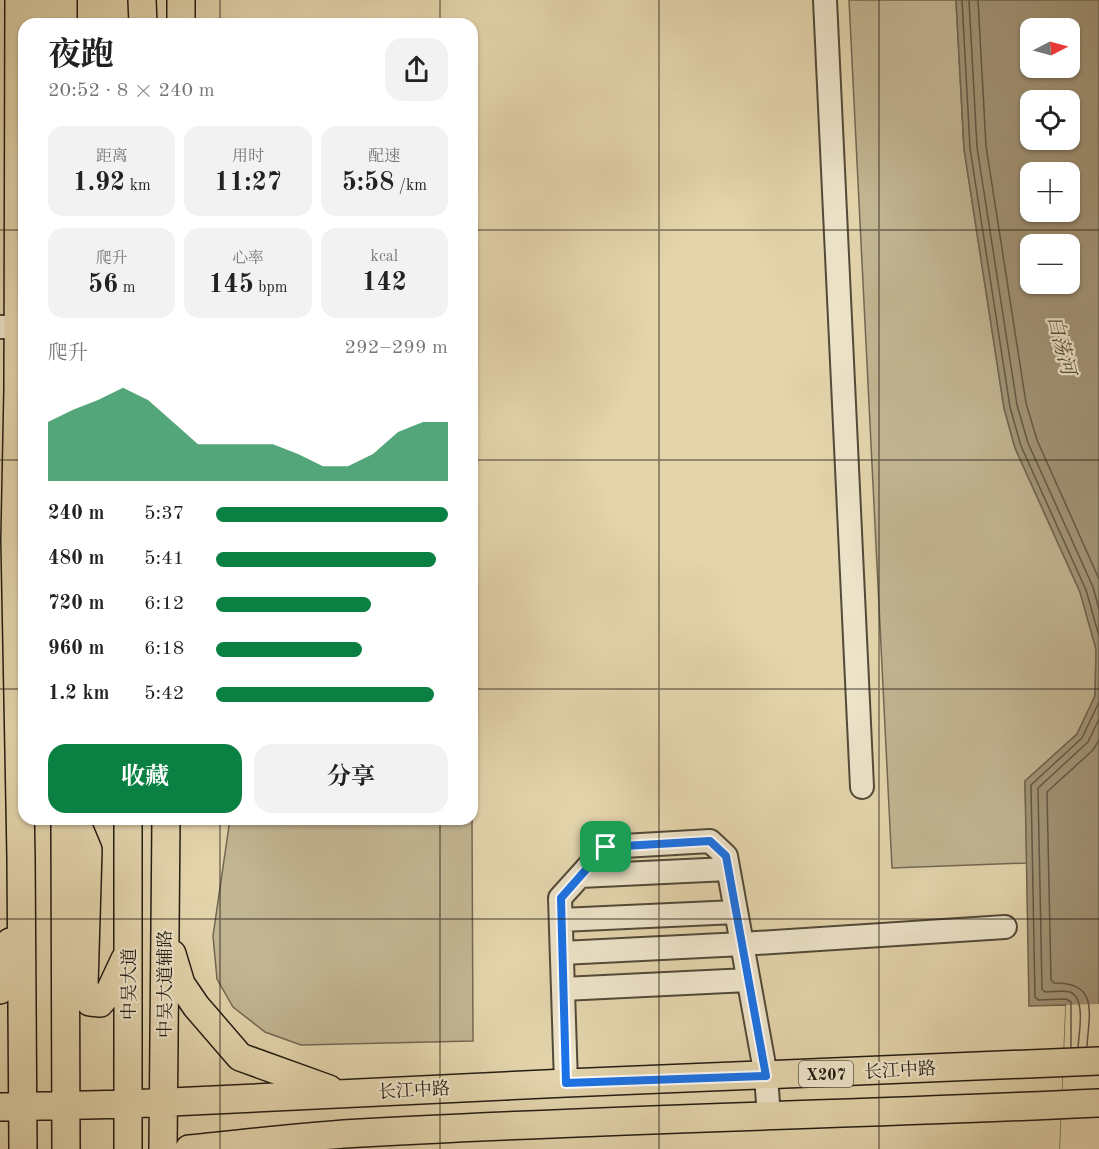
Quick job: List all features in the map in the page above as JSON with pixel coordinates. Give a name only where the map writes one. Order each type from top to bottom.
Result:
[{"type":"main road","points":[[19,0],[19,18]]},
{"type":"main road","points":[[40,18],[41,0]]},
{"type":"main road","points":[[63,0],[63,18]]},
{"type":"main road","points":[[125,0],[125,18]]},
{"type":"main road","points":[[142,0],[143,18]]},
{"type":"main road","points":[[181,0],[182,18]]},
{"type":"main road","points":[[18,149],[9,327],[18,698]]},
{"type":"main road","points":[[15,540],[18,553]]},
{"type":"main road","points":[[20,825],[11,1106],[23,1149]]},
{"type":"main road","points":[[65,825],[66,1149]]},
{"type":"main road","points":[[78,825],[88,850],[84,985],[90,1002],[100,1003],[110,991],[129,950]]},
{"type":"main road","name":"中吴大道","points":[[128,825],[128,1149]]},
{"type":"main road","name":"中吴大道辅路","points":[[163,1149],[166,825]]},
{"type":"main road","points":[[0,990],[21,857]]},
{"type":"main road","points":[[128,878],[166,929],[181,984],[196,1006],[240,1057],[341,1093]]},
{"type":"main road","name":"长江中路","points":[[11,1106],[129,1104],[566,1083],[1093,1062]]},
{"type":"main road","name":"X207","points":[[341,1135],[1094,1103]]},
{"type":"main road","points":[[189,1149],[341,1135]]},
{"type":"main road","points":[[309,1149],[341,1135]]},
{"type":"street","points":[[825,0],[862,787]]},
{"type":"street","points":[[566,1083],[561,898],[606,847],[710,841],[726,856],[766,1076],[769,1118]]},
{"type":"street","points":[[561,920],[736,912]]},
{"type":"street","points":[[562,953],[1005,927]]},
{"type":"street","points":[[563,989],[748,980]]},
{"type":"shaded area","points":[[849,0],[956,0],[964,149],[1004,408],[1015,448],[1080,592],[1096,649],[1095,696],[1077,734],[1025,781],[1027,863],[892,868]]},
{"type":"shaded area","points":[[229,825],[472,825],[473,1041],[301,1045],[265,1032],[233,1007],[217,979],[213,936]]},
{"type":"water","name":"白荡河","points":[[956,0],[1099,0],[1099,1149],[1060,1149],[1066,1005],[1029,1006],[1025,781],[1077,734],[1095,696],[1096,649],[1080,592],[1015,448],[1004,408],[964,149]]},
{"type":"pier","points":[[1099,1004],[1099,1149],[1060,1149],[1066,1005]]},
{"type":"route","points":[[710,841],[726,856],[766,1076],[566,1083],[561,898],[606,847],[710,841]]}]
